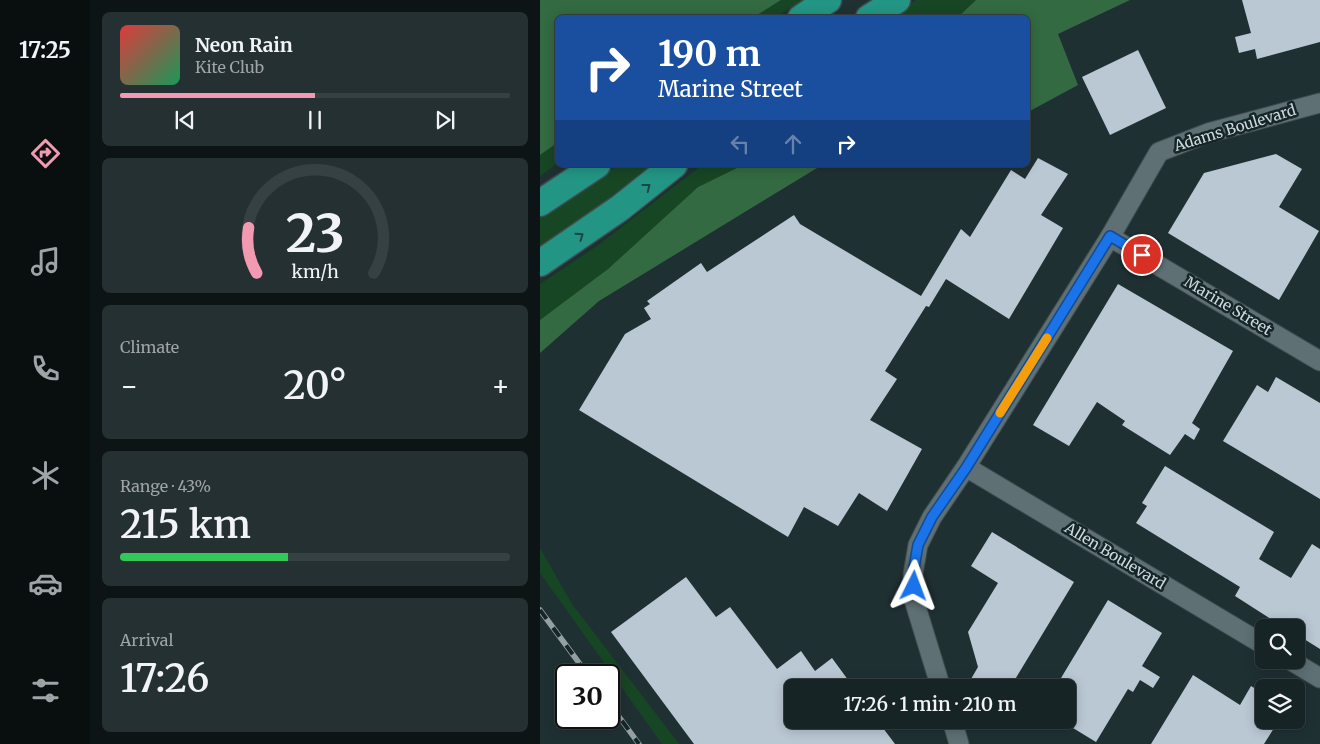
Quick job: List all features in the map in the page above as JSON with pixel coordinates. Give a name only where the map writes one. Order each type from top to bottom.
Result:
[{"type":"highway","points":[[806,15],[828,0]]},
{"type":"highway","points":[[874,15],[897,0]]},
{"type":"highway","points":[[540,192],[594,167]]},
{"type":"highway","points":[[540,203],[594,167]]},
{"type":"highway","points":[[540,263],[620,208],[671,167]]},
{"type":"street","name":"Adams Boulevard","points":[[939,679],[914,600],[913,574],[918,545],[932,517],[966,468],[1110,236],[1159,152],[1208,133],[1320,103]]},
{"type":"street","name":"Marine Street","points":[[1110,236],[1320,361]]},
{"type":"street","name":"Allen Boulevard","points":[[966,468],[1255,639]]},
{"type":"street","points":[[1305,669],[1320,678]]},
{"type":"street","points":[[955,729],[959,744]]},
{"type":"green space","points":[[540,0],[781,0],[757,15],[555,15],[555,144],[540,155]]},
{"type":"green space","points":[[781,0],[802,0],[779,15],[757,15]]},
{"type":"green space","points":[[916,0],[976,0],[960,15],[894,15]]},
{"type":"green space","points":[[976,0],[1130,0],[1058,34],[1078,85],[1030,111],[1030,15],[960,15]]},
{"type":"green space","points":[[555,144],[555,165],[540,176],[540,155]]},
{"type":"green space","points":[[615,167],[650,167],[595,209],[540,247],[540,216]]},
{"type":"green space","points":[[699,167],[739,167],[698,187],[608,269],[540,320],[540,284],[597,246]]},
{"type":"green space","points":[[739,167],[819,167],[599,301],[540,353],[540,320],[608,269],[698,187]]},
{"type":"green space","points":[[540,548],[572,604],[618,664],[605,664],[540,573]]},
{"type":"green space","points":[[620,667],[679,744],[662,744],[620,685]]},
{"type":"building","points":[[1242,0],[1320,0],[1320,42],[1257,59],[1255,49],[1239,53],[1235,37],[1251,33]]},
{"type":"building","points":[[1138,50],[1166,108],[1110,135],[1082,77]]},
{"type":"building","points":[[1276,154],[1302,169],[1279,207],[1319,231],[1279,300],[1168,233],[1204,173]]},
{"type":"building","points":[[1038,158],[1068,174],[1041,215],[1063,228],[1009,319],[946,279],[929,307],[926,306],[885,371],[897,379],[870,420],[922,449],[887,511],[859,493],[838,526],[804,507],[788,537],[579,410],[625,334],[651,319],[644,308],[650,304],[647,301],[701,263],[707,272],[794,215],[800,224],[921,296],[961,229],[970,237],[1011,170],[1025,179]]},
{"type":"building","points":[[1118,284],[1233,351],[1192,423],[1200,429],[1194,440],[1185,434],[1170,455],[1122,425],[1125,421],[1097,402],[1069,446],[1033,425]]},
{"type":"building","points":[[1276,377],[1320,403],[1320,499],[1223,441],[1257,385],[1268,392]]},
{"type":"building","points":[[1165,466],[1274,532],[1259,559],[1291,578],[1312,544],[1320,549],[1320,649],[1305,640],[1305,619],[1271,619],[1235,596],[1240,587],[1136,523],[1147,506],[1142,503]]},
{"type":"building","points":[[992,532],[1074,582],[1015,679],[971,679],[978,667],[968,632],[998,583],[971,566]]},
{"type":"building","points":[[686,577],[716,617],[730,607],[777,669],[801,651],[815,671],[832,658],[847,679],[784,679],[784,729],[884,729],[895,744],[694,744],[611,632]]},
{"type":"building","points":[[1108,600],[1162,633],[1142,666],[1160,677],[1153,688],[1140,680],[1133,692],[1128,689],[1096,742],[1075,729],[1076,679],[1060,679]]},
{"type":"building","points":[[1193,675],[1240,705],[1251,686],[1255,688],[1255,729],[1273,729],[1264,744],[1151,744]]},
{"type":"railway","points":[[540,610],[580,664]]},
{"type":"railway","points":[[620,718],[639,744]]},
{"type":"slow traffic","points":[[1000,413],[1047,338]]},
{"type":"route","points":[[914,586],[913,574],[918,545],[932,517],[966,468],[1110,236],[1142,255]]}]
